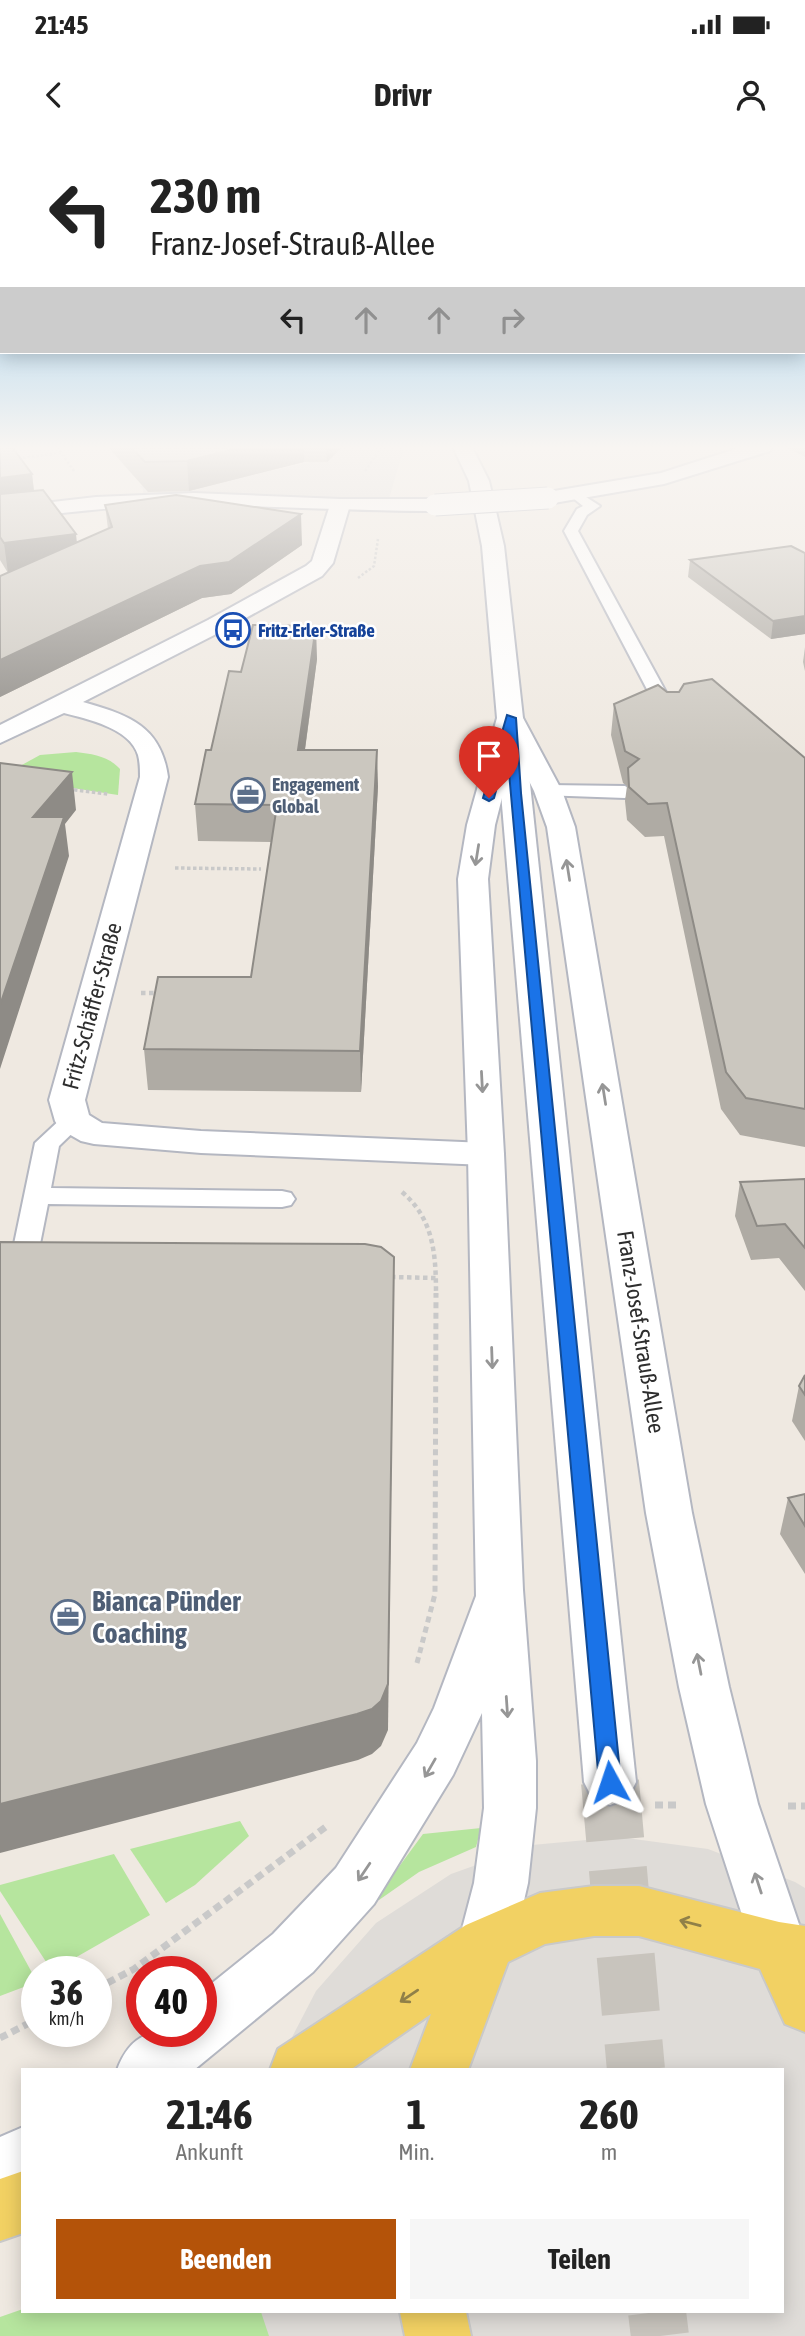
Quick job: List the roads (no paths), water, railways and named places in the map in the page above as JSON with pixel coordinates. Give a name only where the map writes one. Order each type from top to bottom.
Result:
[{"type":"main road","points":[[302,2068],[486,1944],[540,1919],[594,1910],[639,1911],[792,1950],[805,2004]]},
{"type":"main road","points":[[440,2068],[486,1944]]},
{"type":"main road","points":[[0,2210],[21,2203]]},
{"type":"main road","points":[[433,2313],[438,2336]]},
{"type":"street","points":[[0,735],[314,571],[323,563],[327,549]]},
{"type":"street","name":"Franz-Josef-Strauß-Allee","points":[[493,549],[610,1782]]},
{"type":"street","name":"Fritz-Schäffer-Straße","points":[[61,704],[101,715],[141,736],[151,754],[154,777],[67,1100],[73,1121],[94,1133],[188,1141],[486,1154]]},
{"type":"street","name":"Franz-Josef-Strauß-Allee","points":[[510,718],[548,791],[563,839],[671,1527],[704,1687],[732,1804],[792,1950]]},
{"type":"street","name":"Franz-Josef-Strauß-Allee","points":[[486,1944],[501,1883],[510,1808],[510,1761],[499,1590],[486,1154],[473,879],[481,825],[510,718]]},
{"type":"street","points":[[217,2016],[293,1953],[362,1876],[435,1759],[458,1708],[499,1590]]},
{"type":"street","points":[[149,2068],[177,2047]]},
{"type":"street","points":[[0,2172],[21,2159]]},
{"type":"lane","points":[[579,549],[670,716]]},
{"type":"lane","points":[[548,791],[625,792]]},
{"type":"lane","points":[[0,1260],[26,1249],[47,1143],[73,1121]]},
{"type":"lane","points":[[37,1196],[282,1199]]},
{"type":"tunnel","points":[[610,1782],[636,2068]]},
{"type":"tunnel","points":[[657,2313],[660,2336]]},
{"type":"place","name":"Fritz-Erler-Straße","points":[[233,630]]},
{"type":"place","name":"Engagement Global","points":[[248,795]]},
{"type":"place","name":"Bianca Pünder Coaching","points":[[68,1617]]}]
